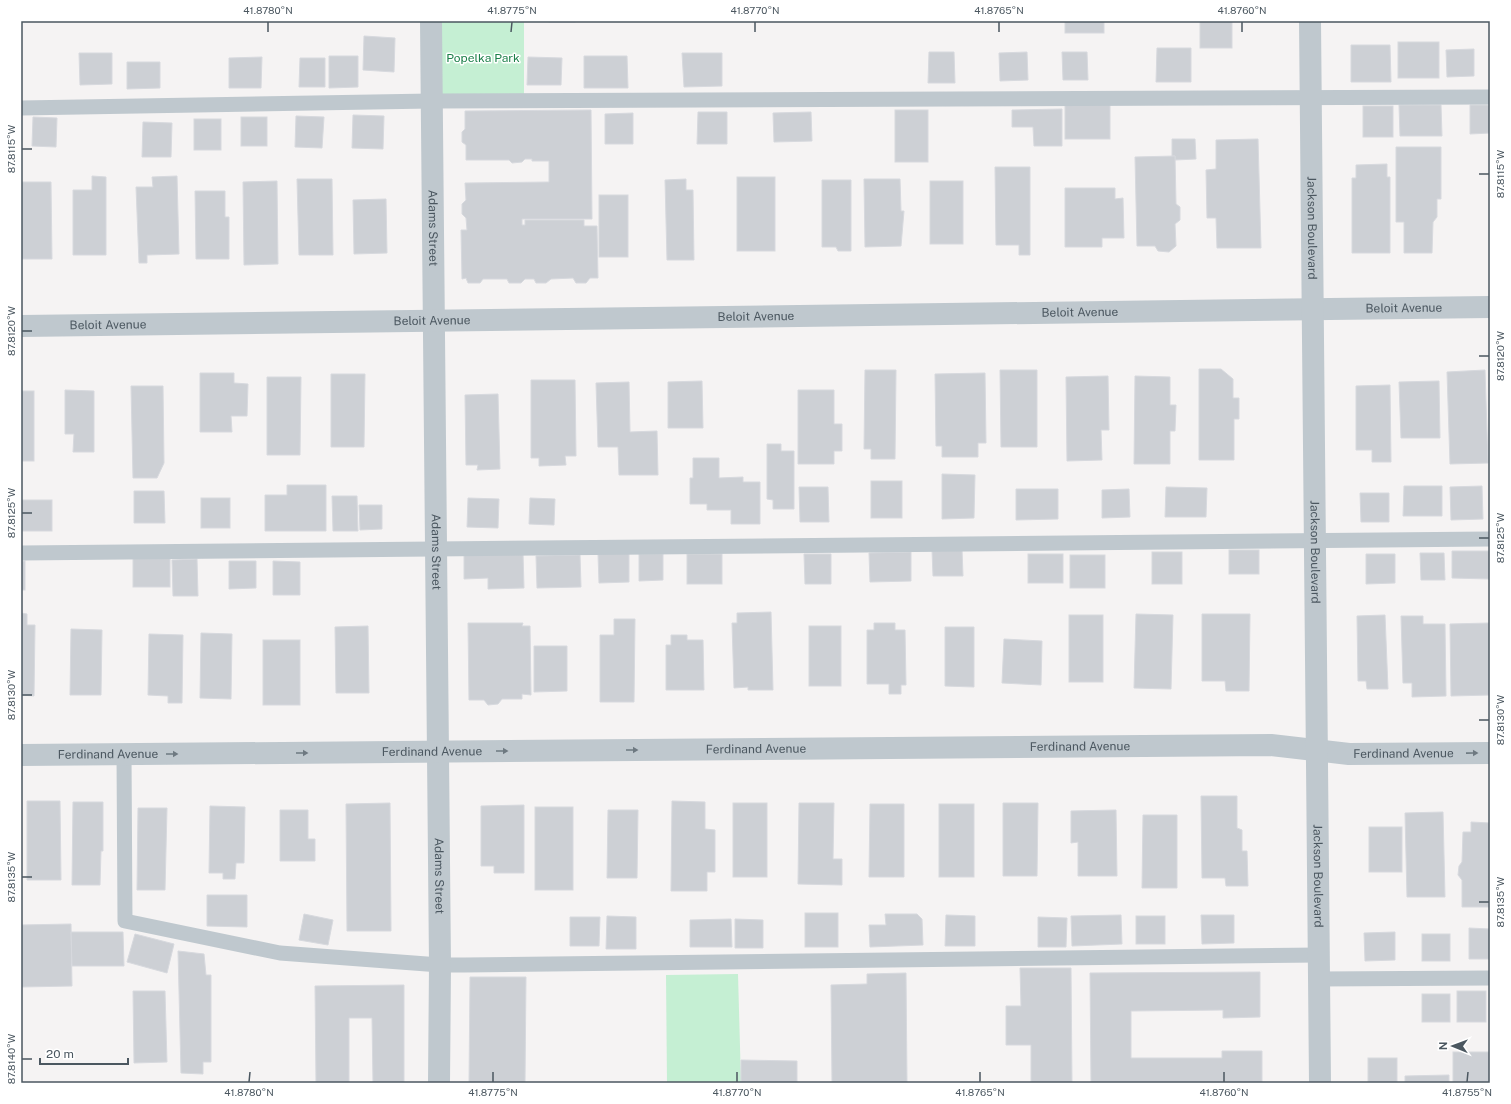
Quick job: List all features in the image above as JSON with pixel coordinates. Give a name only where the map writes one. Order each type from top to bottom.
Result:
[{"type":"street","name":"Adams Street","points":[[431,21],[440,964],[438,1083]]},
{"type":"street","name":"Jackson Boulevard","points":[[1310,21],[1320,1083]]},
{"type":"street","name":"Beloit Avenue","points":[[21,326],[1490,307]]},
{"type":"street","name":"Ferdinand Avenue","points":[[21,755],[1271,745],[1354,754],[1490,753]]},
{"type":"lane","points":[[21,108],[431,102],[1490,97]]},
{"type":"lane","points":[[21,553],[1490,539]]},
{"type":"lane","points":[[124,754],[125,921],[280,953],[440,964],[1319,956]]},
{"type":"lane","points":[[1319,980],[1490,978]]},
{"type":"green space","name":"Popelka Park","points":[[441,21],[524,21],[524,95],[442,94]]},
{"type":"green space","points":[[738,974],[741,1083],[667,1083],[666,975]]},
{"type":"building","points":[[575,21],[575,22],[549,22]]},
{"type":"building","points":[[1065,21],[1104,21],[1104,33],[1065,33]]},
{"type":"building","points":[[1200,21],[1232,21],[1232,48],[1200,48]]},
{"type":"building","points":[[364,36],[395,38],[394,72],[363,70]]},
{"type":"building","points":[[1398,42],[1439,42],[1439,78],[1398,78]]},
{"type":"building","points":[[1351,45],[1390,45],[1391,82],[1351,82]]},
{"type":"building","points":[[1157,48],[1191,48],[1191,82],[1156,82]]},
{"type":"building","points":[[1474,49],[1474,76],[1447,77],[1446,50]]},
{"type":"building","points":[[929,52],[954,52],[955,83],[928,83]]},
{"type":"building","points":[[1027,52],[1028,80],[1000,81],[999,53]]},
{"type":"building","points":[[1062,52],[1087,52],[1088,80],[1063,80]]},
{"type":"building","points":[[79,53],[112,53],[112,84],[80,85]]},
{"type":"building","points":[[682,53],[722,53],[722,86],[684,87]]},
{"type":"building","points":[[329,56],[358,56],[358,87],[329,88]]},
{"type":"building","points":[[584,56],[627,56],[628,88],[584,88]]},
{"type":"building","points":[[262,57],[261,88],[229,88],[229,58]]},
{"type":"building","points":[[528,57],[562,58],[561,85],[527,85]]},
{"type":"building","points":[[300,58],[325,58],[325,87],[299,87]]},
{"type":"building","points":[[127,62],[160,62],[160,88],[127,89]]},
{"type":"building","points":[[1065,105],[1110,105],[1110,139],[1065,139]]},
{"type":"building","points":[[1399,105],[1441,105],[1442,136],[1400,136]]},
{"type":"building","points":[[1470,105],[1490,105],[1490,133],[1470,134]]},
{"type":"building","points":[[1363,106],[1393,106],[1393,137],[1363,137]]},
{"type":"building","points":[[1062,109],[1062,146],[1034,146],[1033,127],[1012,127],[1012,110]]},
{"type":"building","points":[[591,110],[592,219],[522,219],[522,225],[525,225],[525,220],[584,220],[584,226],[597,226],[598,278],[590,278],[586,283],[576,283],[573,278],[551,279],[546,283],[536,283],[534,279],[525,279],[521,283],[509,283],[507,279],[483,279],[480,283],[468,283],[466,278],[462,279],[461,230],[467,230],[466,218],[462,214],[462,204],[466,200],[465,183],[549,182],[549,161],[532,161],[532,159],[525,159],[522,162],[512,163],[509,160],[466,160],[466,145],[462,142],[462,132],[465,129],[465,111]]},
{"type":"building","points":[[895,110],[928,110],[928,162],[895,162]]},
{"type":"building","points":[[698,112],[727,112],[727,144],[697,144]]},
{"type":"building","points":[[811,112],[812,141],[774,142],[773,113]]},
{"type":"building","points":[[633,113],[633,144],[605,144],[605,114]]},
{"type":"building","points":[[353,115],[384,116],[383,149],[352,148]]},
{"type":"building","points":[[296,116],[324,117],[322,148],[295,147]]},
{"type":"building","points":[[33,117],[57,118],[56,147],[32,146]]},
{"type":"building","points":[[241,117],[267,117],[267,146],[241,146]]},
{"type":"building","points":[[194,119],[221,119],[221,150],[194,150]]},
{"type":"building","points":[[143,122],[172,123],[171,157],[142,157]]},
{"type":"building","points":[[1172,139],[1195,139],[1196,159],[1175,160],[1175,156],[1172,156]]},
{"type":"building","points":[[1258,139],[1261,248],[1217,248],[1216,218],[1207,218],[1206,170],[1216,169],[1216,140]]},
{"type":"building","points":[[1396,147],[1441,147],[1441,199],[1437,199],[1437,217],[1433,222],[1432,253],[1404,253],[1404,222],[1396,222]]},
{"type":"building","points":[[1175,156],[1176,204],[1180,207],[1180,220],[1175,224],[1176,246],[1169,252],[1158,251],[1155,246],[1137,246],[1135,157]]},
{"type":"building","points":[[1387,164],[1387,177],[1390,177],[1390,253],[1352,253],[1352,178],[1356,178],[1356,165]]},
{"type":"building","points":[[995,167],[1030,167],[1030,255],[1019,255],[1019,245],[996,245]]},
{"type":"building","points":[[92,176],[106,177],[106,255],[73,255],[73,190],[92,190]]},
{"type":"building","points":[[177,176],[179,254],[147,255],[147,263],[139,263],[136,187],[153,187],[152,177]]},
{"type":"building","points":[[737,177],[775,177],[775,251],[737,251]]},
{"type":"building","points":[[297,179],[332,179],[333,255],[299,255]]},
{"type":"building","points":[[686,179],[686,190],[693,190],[694,260],[667,260],[665,180]]},
{"type":"building","points":[[864,179],[900,179],[901,211],[904,211],[901,246],[865,247]]},
{"type":"building","points":[[822,180],[851,180],[851,251],[838,251],[836,247],[822,247]]},
{"type":"building","points":[[277,181],[278,264],[244,265],[243,182]]},
{"type":"building","points":[[930,181],[963,181],[963,244],[930,244]]},
{"type":"building","points":[[21,182],[51,182],[52,259],[21,259]]},
{"type":"building","points":[[1065,188],[1115,188],[1115,199],[1123,198],[1124,238],[1102,238],[1102,247],[1065,247]]},
{"type":"building","points":[[195,191],[225,191],[225,217],[229,217],[229,259],[196,259]]},
{"type":"building","points":[[599,195],[628,195],[628,257],[599,257]]},
{"type":"building","points":[[386,199],[387,253],[354,254],[353,200]]},
{"type":"building","points":[[1199,369],[1221,369],[1233,379],[1233,398],[1239,398],[1239,419],[1234,419],[1234,460],[1199,460]]},
{"type":"building","points":[[865,370],[896,370],[895,459],[871,459],[871,449],[864,449]]},
{"type":"building","points":[[1000,370],[1037,370],[1037,447],[1001,447]]},
{"type":"building","points":[[1485,370],[1488,463],[1450,464],[1447,372]]},
{"type":"building","points":[[200,373],[234,373],[234,383],[248,384],[247,416],[231,416],[232,432],[200,432]]},
{"type":"building","points":[[985,373],[986,443],[978,443],[978,457],[942,457],[942,446],[936,446],[935,374]]},
{"type":"building","points":[[331,374],[365,374],[364,447],[331,447]]},
{"type":"building","points":[[1108,376],[1109,430],[1101,430],[1102,460],[1067,461],[1066,377]]},
{"type":"building","points":[[1135,376],[1170,377],[1170,405],[1176,405],[1175,431],[1170,431],[1170,464],[1134,464]]},
{"type":"building","points":[[267,377],[301,377],[300,455],[267,455]]},
{"type":"building","points":[[531,380],[575,380],[576,456],[565,456],[566,465],[539,466],[539,458],[531,458]]},
{"type":"building","points":[[702,381],[703,428],[668,428],[668,382]]},
{"type":"building","points":[[1439,381],[1440,438],[1401,438],[1399,382]]},
{"type":"building","points":[[629,382],[630,432],[657,431],[658,475],[619,475],[618,447],[598,447],[596,383]]},
{"type":"building","points":[[1390,385],[1391,462],[1372,462],[1372,450],[1356,450],[1356,386]]},
{"type":"building","points":[[131,386],[163,386],[164,463],[157,478],[133,478]]},
{"type":"building","points":[[65,390],[94,391],[94,452],[73,452],[74,434],[65,434]]},
{"type":"building","points":[[798,390],[834,390],[834,424],[842,424],[842,451],[834,451],[834,464],[798,464]]},
{"type":"building","points":[[21,391],[34,391],[34,461],[21,461]]},
{"type":"building","points":[[498,394],[500,469],[477,470],[478,465],[466,465],[465,395]]},
{"type":"building","points":[[767,444],[781,444],[781,451],[794,451],[794,509],[773,509],[773,500],[767,499]]},
{"type":"building","points":[[693,458],[719,458],[719,478],[743,477],[743,482],[760,482],[760,524],[731,524],[731,510],[707,510],[707,504],[690,504],[690,478],[693,478]]},
{"type":"building","points":[[942,474],[975,475],[974,518],[942,519]]},
{"type":"building","points":[[871,481],[902,481],[902,518],[871,518]]},
{"type":"building","points":[[287,485],[326,485],[326,531],[265,531],[265,495],[287,495]]},
{"type":"building","points":[[1404,486],[1442,486],[1442,516],[1403,516]]},
{"type":"building","points":[[1482,486],[1483,519],[1451,520],[1450,487]]},
{"type":"building","points":[[799,487],[828,487],[829,522],[800,522]]},
{"type":"building","points":[[1166,487],[1207,488],[1206,517],[1165,517]]},
{"type":"building","points":[[1016,489],[1058,489],[1058,519],[1016,520]]},
{"type":"building","points":[[1129,489],[1130,517],[1102,518],[1102,490]]},
{"type":"building","points":[[134,491],[164,491],[165,523],[134,523]]},
{"type":"building","points":[[1360,493],[1389,493],[1389,522],[1361,522]]},
{"type":"building","points":[[332,496],[357,496],[358,531],[333,531]]},
{"type":"building","points":[[201,498],[230,498],[230,528],[201,528]]},
{"type":"building","points":[[468,498],[499,499],[498,528],[467,527]]},
{"type":"building","points":[[530,498],[555,499],[554,525],[529,524]]},
{"type":"building","points":[[21,500],[52,500],[52,531],[21,531]]},
{"type":"building","points":[[359,505],[382,505],[382,529],[360,530]]},
{"type":"building","points":[[962,549],[963,576],[933,576],[932,550]]},
{"type":"building","points":[[1229,550],[1259,550],[1259,574],[1229,574]]},
{"type":"building","points":[[1452,551],[1490,551],[1490,579],[1452,578]]},
{"type":"building","points":[[911,552],[911,581],[870,582],[869,553]]},
{"type":"building","points":[[1152,552],[1182,552],[1182,584],[1152,584]]},
{"type":"building","points":[[523,553],[524,588],[488,589],[488,578],[464,579],[464,555]]},
{"type":"building","points":[[629,553],[629,582],[599,583],[598,554]]},
{"type":"building","points":[[1420,553],[1444,553],[1445,580],[1421,580]]},
{"type":"building","points":[[639,554],[663,554],[663,580],[639,581]]},
{"type":"building","points":[[687,554],[722,554],[722,584],[687,584]]},
{"type":"building","points":[[804,554],[831,554],[831,584],[805,584]]},
{"type":"building","points":[[1028,554],[1063,554],[1063,583],[1028,583]]},
{"type":"building","points":[[1366,554],[1395,554],[1395,583],[1366,584]]},
{"type":"building","points":[[580,555],[581,587],[537,588],[536,556]]},
{"type":"building","points":[[1070,555],[1105,555],[1105,588],[1070,588]]},
{"type":"building","points":[[133,558],[170,558],[170,587],[133,587]]},
{"type":"building","points":[[197,559],[198,596],[173,596],[172,560]]},
{"type":"building","points":[[21,561],[25,561],[25,590],[21,590]]},
{"type":"building","points":[[229,561],[256,561],[256,588],[229,589]]},
{"type":"building","points":[[273,561],[300,562],[300,595],[273,595]]},
{"type":"building","points":[[771,612],[773,690],[748,690],[748,687],[734,688],[732,623],[737,623],[737,613]]},
{"type":"building","points":[[21,613],[27,614],[27,625],[35,625],[34,696],[21,695]]},
{"type":"building","points":[[1136,614],[1173,615],[1171,689],[1134,688]]},
{"type":"building","points":[[1202,614],[1250,614],[1249,691],[1226,691],[1225,681],[1202,681]]},
{"type":"building","points":[[1069,615],[1103,615],[1103,682],[1069,682]]},
{"type":"building","points":[[1385,615],[1388,689],[1367,689],[1366,681],[1358,681],[1357,616]]},
{"type":"building","points":[[1401,616],[1423,616],[1423,624],[1445,624],[1446,696],[1412,697],[1412,683],[1403,683]]},
{"type":"building","points":[[614,619],[635,619],[634,702],[600,702],[600,635],[614,635]]},
{"type":"building","points":[[468,623],[523,623],[522,626],[530,626],[531,695],[522,694],[522,699],[502,699],[498,704],[488,705],[484,700],[469,700]]},
{"type":"building","points":[[874,623],[895,623],[895,630],[905,630],[906,685],[901,685],[901,694],[889,694],[889,684],[867,684],[867,630],[874,630]]},
{"type":"building","points":[[1489,623],[1490,695],[1451,696],[1450,624]]},
{"type":"building","points":[[368,626],[369,693],[336,693],[335,627]]},
{"type":"building","points":[[809,626],[841,626],[841,686],[809,686]]},
{"type":"building","points":[[945,627],[974,627],[974,687],[945,686]]},
{"type":"building","points":[[71,629],[102,630],[101,695],[70,695]]},
{"type":"building","points":[[201,633],[232,634],[231,699],[200,698]]},
{"type":"building","points":[[149,634],[183,635],[182,703],[168,703],[168,696],[148,695]]},
{"type":"building","points":[[671,635],[687,635],[687,640],[703,640],[704,690],[666,690],[666,645],[671,645]]},
{"type":"building","points":[[1004,639],[1042,641],[1041,685],[1002,683]]},
{"type":"building","points":[[263,640],[300,640],[300,705],[263,705]]},
{"type":"building","points":[[534,646],[567,646],[567,691],[534,692]]},
{"type":"building","points":[[1201,796],[1237,796],[1237,828],[1242,830],[1242,851],[1247,851],[1248,886],[1226,886],[1225,878],[1202,878]]},
{"type":"building","points":[[27,801],[60,801],[61,880],[27,880]]},
{"type":"building","points":[[672,801],[705,802],[705,829],[715,830],[715,872],[707,872],[707,891],[671,891]]},
{"type":"building","points":[[73,802],[103,802],[103,851],[101,851],[100,885],[72,885]]},
{"type":"building","points":[[390,803],[391,931],[347,931],[346,804]]},
{"type":"building","points":[[733,803],[767,803],[767,877],[733,877]]},
{"type":"building","points":[[799,803],[834,803],[833,859],[842,859],[842,885],[798,884]]},
{"type":"building","points":[[1003,803],[1038,803],[1037,876],[1003,876]]},
{"type":"building","points":[[870,804],[904,804],[904,877],[869,877]]},
{"type":"building","points":[[939,804],[974,804],[974,877],[939,877]]},
{"type":"building","points":[[524,805],[524,873],[494,873],[494,866],[481,866],[481,806]]},
{"type":"building","points":[[210,806],[245,807],[244,863],[236,863],[235,879],[223,879],[223,873],[209,873]]},
{"type":"building","points":[[535,807],[573,807],[573,890],[535,890]]},
{"type":"building","points":[[138,808],[167,808],[165,890],[137,890]]},
{"type":"building","points":[[280,810],[308,810],[308,839],[315,839],[315,861],[280,861]]},
{"type":"building","points":[[608,810],[638,810],[637,878],[607,878]]},
{"type":"building","points":[[1116,810],[1117,876],[1078,876],[1078,842],[1071,843],[1071,811]]},
{"type":"building","points":[[1443,812],[1445,897],[1407,897],[1405,813]]},
{"type":"building","points":[[1143,815],[1177,815],[1177,888],[1142,888]]},
{"type":"building","points":[[1471,822],[1490,823],[1490,907],[1462,907],[1462,880],[1458,875],[1459,866],[1462,862],[1463,832],[1471,832]]},
{"type":"building","points":[[1369,827],[1402,827],[1402,872],[1369,872]]},
{"type":"building","points":[[207,895],[247,895],[247,927],[207,926]]},
{"type":"building","points":[[805,913],[838,913],[838,947],[805,947]]},
{"type":"building","points":[[304,914],[333,920],[328,945],[299,940]]},
{"type":"building","points":[[885,914],[917,914],[922,919],[923,945],[870,947],[869,925],[886,925]]},
{"type":"building","points":[[946,915],[975,916],[975,946],[945,946]]},
{"type":"building","points":[[1121,915],[1122,944],[1072,946],[1071,916]]},
{"type":"building","points":[[1201,915],[1234,915],[1234,943],[1202,944]]},
{"type":"building","points":[[607,916],[636,917],[636,949],[606,949]]},
{"type":"building","points":[[1136,916],[1165,916],[1165,944],[1136,944]]},
{"type":"building","points":[[570,917],[600,917],[599,946],[570,946]]},
{"type":"building","points":[[1038,917],[1067,918],[1066,947],[1038,947]]},
{"type":"building","points":[[731,919],[732,947],[690,947],[690,920]]},
{"type":"building","points":[[735,919],[763,920],[763,948],[735,948]]},
{"type":"building","points":[[71,924],[72,986],[21,987],[21,925]]},
{"type":"building","points":[[1469,928],[1490,929],[1490,959],[1469,959]]},
{"type":"building","points":[[71,932],[123,932],[124,966],[72,966]]},
{"type":"building","points":[[1395,932],[1395,960],[1365,961],[1364,933]]},
{"type":"building","points":[[135,934],[174,944],[167,973],[127,962]]},
{"type":"building","points":[[1422,934],[1450,934],[1450,961],[1422,961]]},
{"type":"building","points":[[178,951],[204,954],[206,975],[211,975],[211,1062],[203,1062],[203,1074],[181,1073]]},
{"type":"building","points":[[1020,968],[1071,968],[1072,1083],[1031,1083],[1031,1045],[1006,1045],[1006,1006],[1021,1006]]},
{"type":"building","points":[[1260,972],[1260,1017],[1223,1018],[1223,1010],[1131,1011],[1131,1058],[1222,1058],[1222,1051],[1262,1051],[1262,1083],[1091,1083],[1090,973]]},
{"type":"building","points":[[906,973],[907,1083],[832,1083],[831,985],[867,984],[867,974]]},
{"type":"building","points":[[470,977],[526,977],[525,1083],[469,1083]]},
{"type":"building","points":[[404,985],[404,1083],[373,1083],[372,1018],[349,1018],[349,1083],[316,1083],[315,986]]},
{"type":"building","points":[[133,991],[165,991],[167,1062],[134,1063]]},
{"type":"building","points":[[1457,991],[1486,991],[1486,1022],[1457,1022]]},
{"type":"building","points":[[1422,994],[1450,994],[1450,1022],[1422,1022]]},
{"type":"building","points":[[1453,1052],[1490,1052],[1490,1083],[1453,1083]]},
{"type":"building","points":[[1368,1058],[1397,1058],[1397,1083],[1368,1083]]},
{"type":"building","points":[[741,1060],[797,1061],[797,1083],[741,1083]]},
{"type":"building","points":[[1449,1075],[1449,1083],[1405,1083],[1405,1076]]}]
